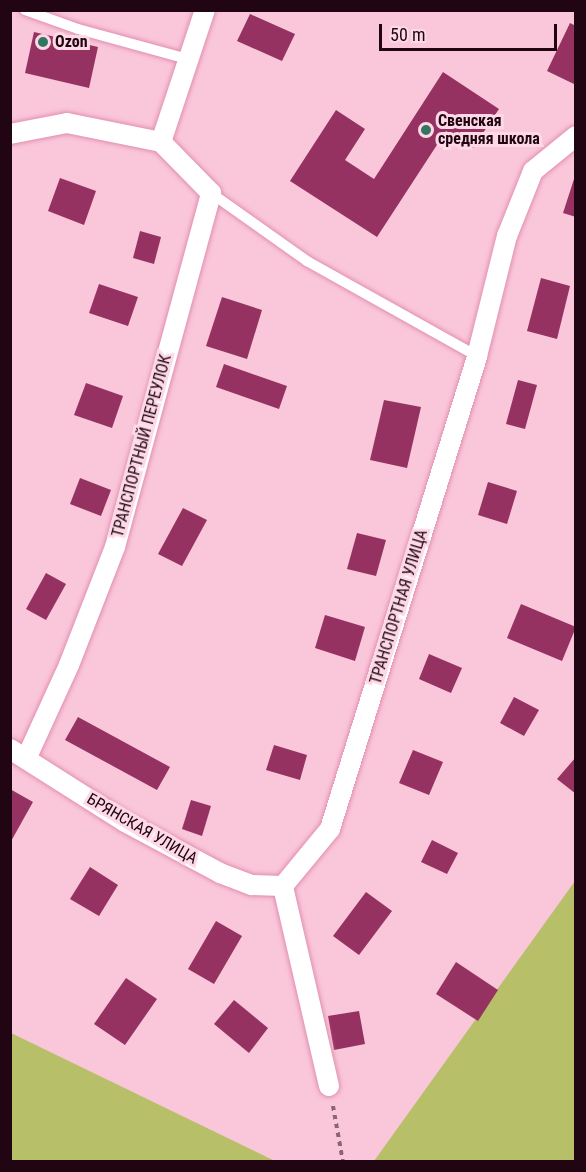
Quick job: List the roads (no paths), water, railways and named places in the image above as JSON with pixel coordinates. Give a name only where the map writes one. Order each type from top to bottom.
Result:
[{"type":"street","points":[[161,142],[205,10]]},
{"type":"street","points":[[10,134],[67,123],[161,142],[211,193]]},
{"type":"street","name":"ТРАНСПОРТНАЯ УЛИЦА","points":[[283,886],[330,829],[477,356],[507,236],[533,171],[576,136]]},
{"type":"street","name":"ТРАНСПОРТНЫЙ ПЕРЕУЛОК","points":[[18,754],[69,665],[115,547],[211,193]]},
{"type":"street","name":"БРЯНСКАЯ УЛИЦА","points":[[18,754],[125,822],[220,873],[252,885],[283,886]]},
{"type":"street","points":[[283,886],[329,1086]]},
{"type":"lane","points":[[25,10],[78,29],[188,59]]},
{"type":"lane","points":[[211,193],[307,261],[477,356]]},
{"type":"place","name":"Ozon","points":[[43,42]]},
{"type":"place","name":"Свенская средняя школа","points":[[426,130]]}]
